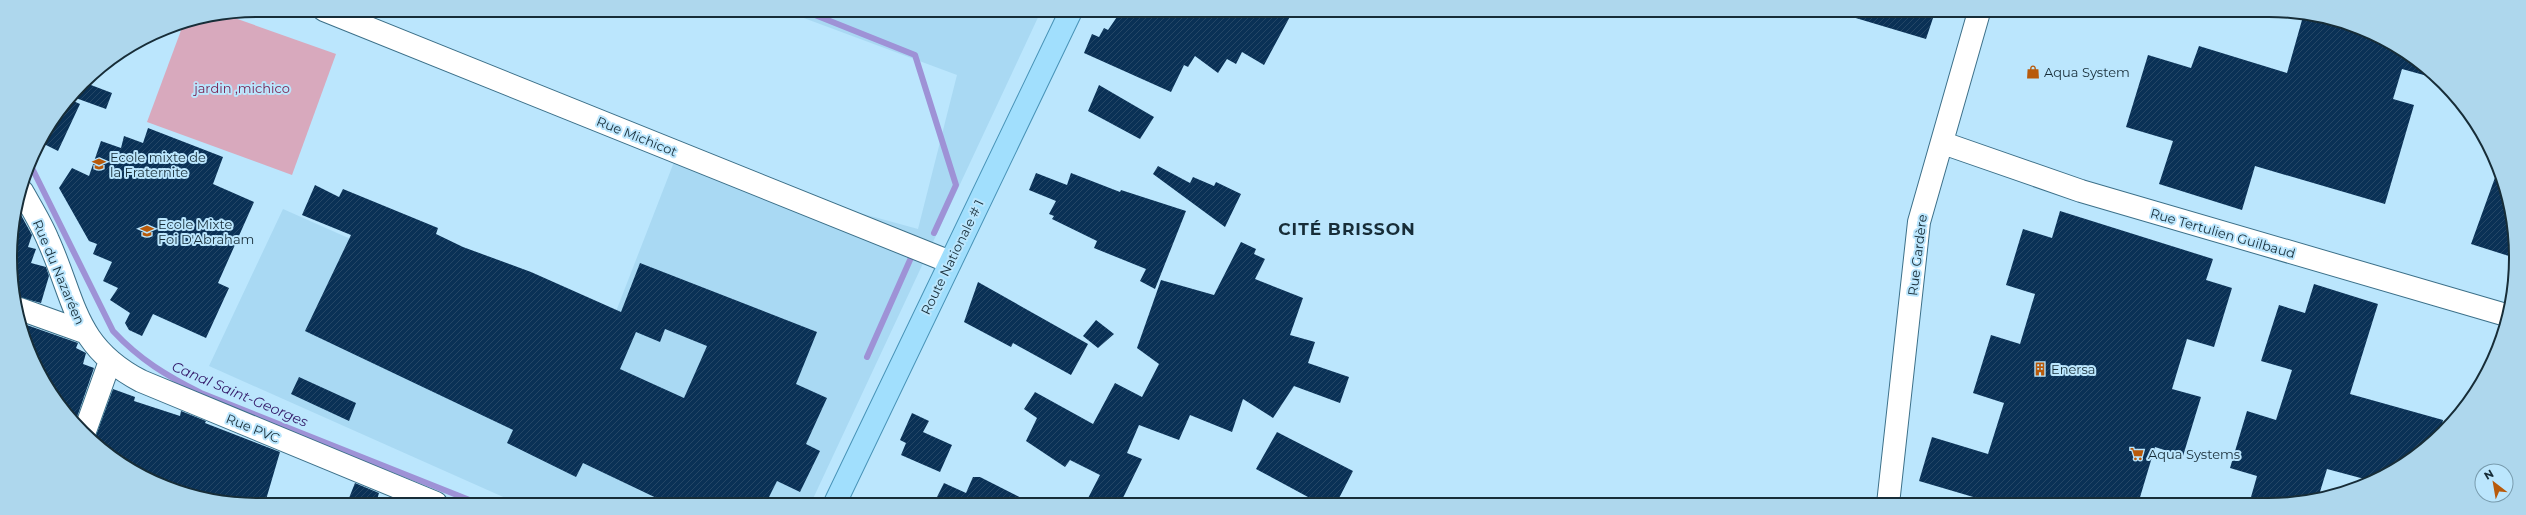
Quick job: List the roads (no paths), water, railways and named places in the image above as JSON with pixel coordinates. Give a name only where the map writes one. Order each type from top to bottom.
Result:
[{"type":"main road","name":"Route Nationale # 1","points":[[837,498],[1068,17]]},
{"type":"street","name":"Rue Michicot","points":[[341,17],[950,262]]},
{"type":"street","name":"Rue Gardère","points":[[1889,498],[1919,222],[1943,143],[1978,17]]},
{"type":"street","name":"Rue Tertulien Guilbaud","points":[[1943,143],[2081,191],[2502,314]]},
{"type":"street","name":"Rue du Nazaréen","points":[[25,196],[52,238],[90,328]]},
{"type":"street","points":[[23,310],[90,328]]},
{"type":"street","name":"Rue PVC","points":[[90,328],[110,361],[142,381],[424,498]]},
{"type":"street","points":[[86,427],[110,361]]},
{"type":"waterway","points":[[820,17],[915,55],[956,185],[934,233]]},
{"type":"waterway","name":"Canal Saint-Georges","points":[[33,170],[113,331],[133,351],[165,374],[201,393],[464,498]]},
{"type":"waterway","points":[[867,357],[914,251]]},
{"type":"place","name":"Aqua System","points":[[2033,72]]},
{"type":"place","name":"Ecole mixte de la Fraternite","points":[[99,164]]},
{"type":"place","name":"Ecole Mixte Foi D'Abraham","points":[[147,231]]},
{"type":"place","name":"Enersa","points":[[2040,369]]},
{"type":"place","name":"Aqua Systems","points":[[2137,454]]},
{"type":"district","name":"CITÉ BRISSON","points":[[1347,229]]},
{"type":"park label","name":"jardin ,michico","points":[[242,88]]}]
